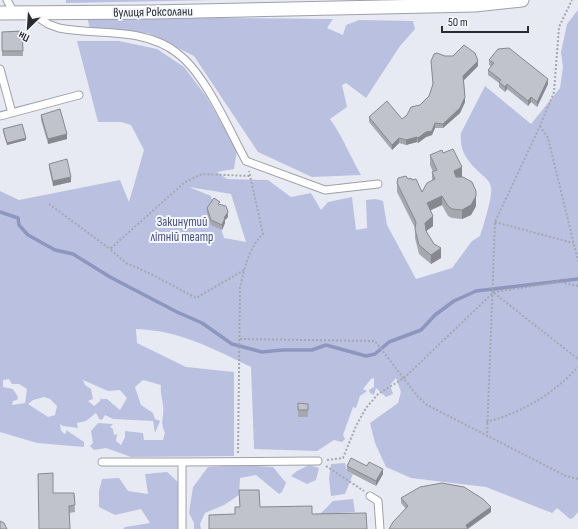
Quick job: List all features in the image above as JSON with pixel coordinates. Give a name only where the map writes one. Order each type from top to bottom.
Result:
[{"type":"street","name":"вулиця Роксолани","points":[[0,13],[160,12],[475,5],[522,0]]},
{"type":"lane","points":[[7,0],[14,13]]},
{"type":"lane","points":[[31,13],[48,24],[59,28],[136,36],[155,40],[178,53],[195,71],[206,87],[246,161],[325,190],[378,184]]},
{"type":"lane","points":[[0,69],[12,113]]},
{"type":"lane","points":[[0,116],[79,95]]},
{"type":"lane","points":[[102,462],[318,461]]},
{"type":"lane","points":[[182,462],[182,529]]},
{"type":"lane","points":[[370,496],[378,501],[380,529]]},
{"type":"path","points":[[487,437],[486,422],[494,292],[495,222],[540,126],[554,92],[559,27],[572,0]]},
{"type":"path","points":[[540,126],[548,138],[578,260]]},
{"type":"path","points":[[238,461],[240,288],[244,270],[256,241],[264,234],[246,161]]},
{"type":"path","points":[[110,249],[185,182],[202,174],[250,176]]},
{"type":"path","points":[[48,204],[110,249],[126,263],[151,274],[196,298],[244,270]]},
{"type":"path","points":[[495,222],[573,243]]},
{"type":"path","points":[[318,461],[343,458],[356,426],[366,408],[378,394],[404,378],[494,292],[560,282],[578,286]]},
{"type":"path","points":[[494,292],[578,359]]},
{"type":"path","points":[[240,339],[375,341],[418,397],[427,405],[487,437],[566,476],[578,479]]},
{"type":"path","points":[[486,422],[506,417],[538,401],[578,367]]},
{"type":"path","points":[[318,461],[370,496]]},
{"type":"green space","points":[[66,0],[217,0],[66,3]]},
{"type":"green space","name":"Закинутий літній театр","points":[[578,10],[578,512],[573,518],[570,519],[557,508],[552,513],[486,487],[411,478],[386,467],[375,443],[370,423],[398,403],[401,392],[396,378],[390,385],[393,394],[386,397],[376,388],[374,395],[370,393],[369,390],[374,387],[374,378],[371,379],[363,389],[367,391],[360,396],[356,408],[353,407],[343,435],[345,439],[342,442],[334,440],[317,451],[254,449],[251,367],[196,342],[153,330],[136,329],[137,343],[186,367],[234,372],[234,456],[131,457],[106,448],[94,450],[90,446],[93,443],[91,431],[98,423],[113,424],[110,427],[113,429],[114,435],[117,434],[116,441],[121,445],[125,437],[125,431],[143,433],[144,440],[163,440],[165,433],[162,425],[163,409],[161,385],[143,380],[135,387],[141,405],[153,413],[155,419],[160,421],[155,433],[153,421],[113,419],[105,415],[102,420],[99,419],[96,413],[86,421],[77,423],[78,428],[63,426],[60,424],[61,430],[64,434],[66,433],[66,430],[84,442],[84,447],[37,443],[0,432],[0,191],[19,200],[120,180],[129,202],[144,150],[131,125],[121,122],[98,122],[77,41],[119,41],[157,49],[184,67],[206,96],[237,150],[234,169],[217,172],[227,179],[268,180],[291,197],[311,193],[321,210],[328,202],[352,197],[356,230],[367,228],[366,200],[376,199],[383,201],[387,225],[416,279],[452,268],[472,241],[480,236],[489,204],[491,188],[488,181],[465,156],[461,145],[461,133],[485,86],[531,124],[560,88],[563,67],[561,52],[567,24]],"holes":[[[189,187],[231,194],[246,242],[224,238],[211,196]],[[9,379],[12,384],[19,384],[27,389],[25,403],[12,405],[13,401],[17,400],[18,397],[13,389],[3,387],[3,380]],[[83,380],[108,391],[120,390],[127,398],[120,410],[107,399],[101,399],[101,396],[100,401],[94,406],[88,401],[93,399],[91,389],[85,385]],[[44,397],[50,399],[57,406],[55,415],[48,417],[28,404],[33,400]]]},
{"type":"green space","points":[[87,17],[333,19],[327,28],[343,35],[346,25],[359,20],[413,21],[415,29],[400,46],[366,98],[346,83],[342,85],[347,107],[330,119],[361,175],[312,177],[258,152],[194,56],[148,33],[90,29]]},
{"type":"green space","points":[[345,463],[347,471],[353,474],[345,494],[331,496],[329,479],[331,464]]},
{"type":"green space","points":[[240,465],[273,467],[286,483],[282,492],[279,494],[256,475],[240,478],[239,495],[224,505],[205,513],[200,524],[201,529],[194,529],[194,523],[189,513],[193,487],[208,467]]},
{"type":"green space","points":[[309,465],[319,468],[316,480],[307,484],[291,476],[297,471]]},
{"type":"green space","points":[[167,472],[178,482],[178,529],[123,529],[125,527],[150,523],[141,509],[115,515],[99,507],[99,491],[102,479],[119,478],[128,491],[148,494],[145,474]]},
{"type":"green space","points":[[353,499],[355,512],[320,514],[333,501]]},
{"type":"building","points":[[22,31],[23,51],[2,51],[2,32]]},
{"type":"building","points":[[464,45],[475,53],[478,61],[463,76],[465,97],[460,108],[443,124],[435,123],[432,131],[426,132],[418,138],[406,140],[399,138],[392,145],[369,117],[387,101],[402,119],[407,115],[411,107],[420,105],[429,96],[433,84],[431,61],[434,54],[437,53],[445,56],[453,56]]},
{"type":"building","points":[[509,48],[548,79],[537,102],[531,97],[528,101],[507,84],[505,87],[499,82],[501,80],[488,70],[494,63],[489,60],[498,49]]},
{"type":"building","points":[[60,109],[67,134],[48,139],[41,115]]},
{"type":"building","points":[[22,124],[26,138],[7,143],[3,129]]},
{"type":"building","points":[[453,149],[462,167],[454,171],[456,177],[463,177],[472,182],[476,191],[476,196],[471,205],[462,210],[452,209],[448,206],[442,196],[427,203],[433,216],[425,223],[426,231],[434,244],[441,248],[431,255],[419,245],[415,229],[416,222],[397,183],[398,178],[406,176],[408,179],[416,179],[422,192],[427,183],[435,179],[432,172],[437,170],[430,155],[442,150],[443,153]]},
{"type":"building","points":[[67,159],[71,177],[53,181],[49,164]]},
{"type":"building","points":[[214,198],[220,202],[218,204],[226,206],[228,212],[222,225],[211,220],[207,208]]},
{"type":"building","points":[[298,403],[308,404],[308,410],[298,410]]},
{"type":"building","points":[[351,458],[367,466],[369,462],[383,469],[376,481],[347,466]]},
{"type":"building","points":[[53,473],[53,493],[74,493],[75,505],[69,506],[70,529],[39,529],[38,474]]},
{"type":"building","points":[[442,483],[464,487],[483,499],[491,507],[466,525],[468,529],[389,529],[393,522],[408,506],[401,498],[420,487]]},
{"type":"building","points":[[239,490],[259,490],[260,507],[312,506],[312,514],[366,513],[367,529],[209,529],[209,515],[235,514],[235,507],[240,507]]},
{"type":"building","points":[[0,521],[4,523],[7,529],[0,529]]},
{"type":"waterway","points":[[0,212],[18,218],[19,225],[28,235],[55,250],[73,254],[110,277],[177,312],[202,323],[232,344],[262,352],[312,350],[326,345],[366,356],[375,354],[389,342],[421,330],[435,315],[454,301],[476,291],[578,279]]}]
